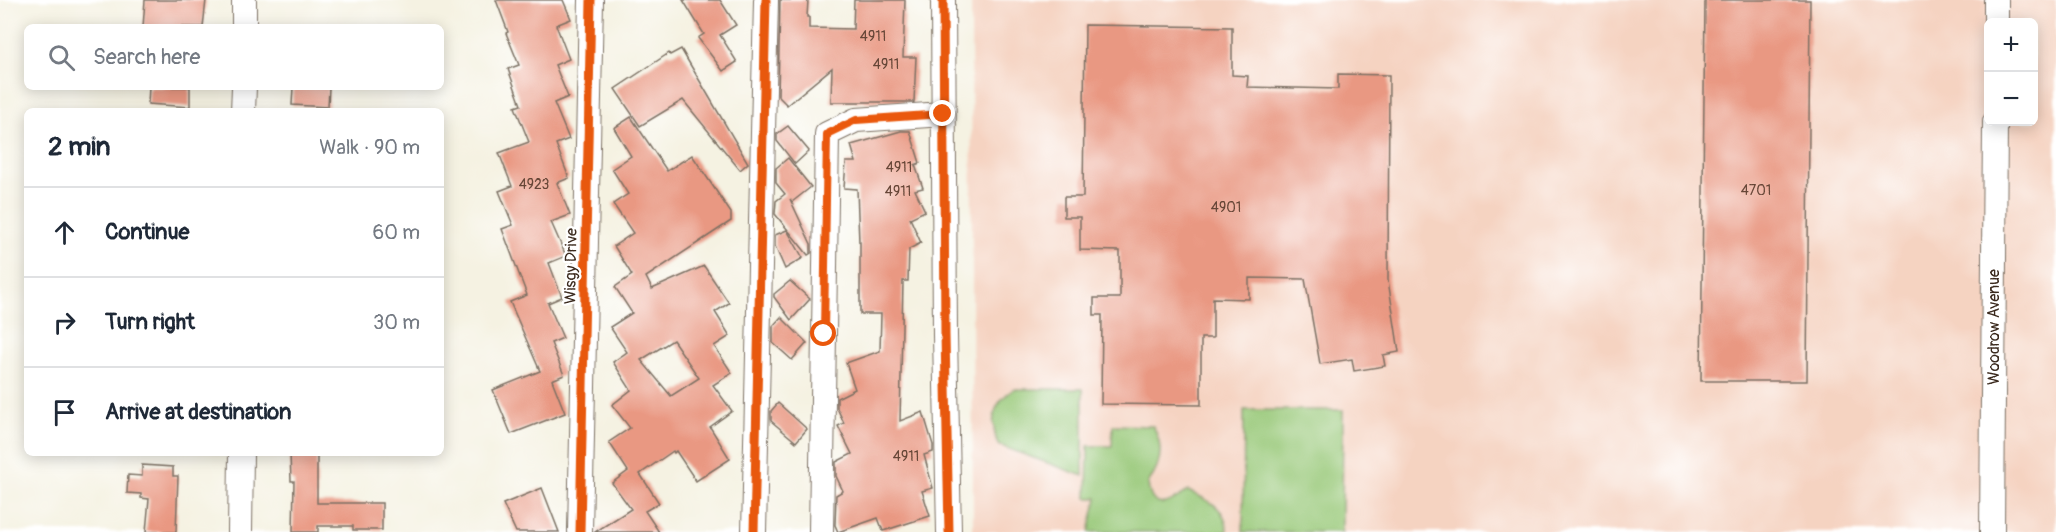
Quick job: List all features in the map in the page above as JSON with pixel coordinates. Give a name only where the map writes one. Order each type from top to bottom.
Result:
[{"type":"street","points":[[244,0],[244,24]]},
{"type":"street","name":"Wisgy Drive","points":[[580,532],[591,0]]},
{"type":"street","points":[[754,532],[766,0]]},
{"type":"street","points":[[943,0],[949,532]]},
{"type":"street","points":[[1996,0],[1996,18]]},
{"type":"street","points":[[243,108],[244,90]]},
{"type":"street","points":[[821,532],[827,134],[856,120],[943,114]]},
{"type":"street","name":"Woodrow Avenue","points":[[1992,532],[1995,126]]},
{"type":"street","points":[[240,532],[241,456]]},
{"type":"shaded area","points":[[971,0],[2056,0],[2056,532],[973,532]]},
{"type":"green space","points":[[1014,389],[1083,389],[1083,476],[998,445],[993,421],[994,414],[1001,401]]},
{"type":"green space","points":[[1244,410],[1343,410],[1342,532],[1243,532]]},
{"type":"green space","points":[[1113,425],[1153,426],[1157,433],[1160,448],[1159,462],[1148,483],[1150,493],[1157,503],[1168,502],[1188,491],[1209,501],[1220,510],[1224,516],[1227,532],[1089,532],[1097,498],[1087,498],[1088,446],[1112,446]]},
{"type":"building","points":[[145,0],[206,0],[203,24],[143,24]]},
{"type":"building","points":[[496,0],[563,0],[571,19],[556,25],[569,59],[555,65],[568,97],[554,103],[569,139],[556,144],[569,178],[557,183],[570,215],[551,222],[566,256],[549,263],[562,297],[548,303],[563,338],[551,343],[564,375],[552,380],[565,413],[511,434],[493,390],[540,371],[510,302],[527,295],[502,229],[513,225],[499,191],[512,186],[499,153],[529,142],[515,107],[521,105],[508,69],[519,65]]},
{"type":"building","points":[[683,0],[720,0],[736,25],[720,35],[737,62],[723,71],[698,38],[704,34]]},
{"type":"building","points":[[780,0],[808,0],[809,28],[853,29],[854,0],[905,0],[903,57],[916,57],[914,102],[831,102],[832,68],[787,105],[778,96]]},
{"type":"building","points":[[1705,0],[1810,0],[1807,381],[1701,381]]},
{"type":"building","points":[[1085,25],[1232,27],[1232,75],[1248,76],[1247,87],[1338,89],[1338,74],[1389,75],[1388,280],[1399,352],[1383,355],[1385,366],[1354,371],[1352,359],[1320,364],[1305,279],[1249,278],[1249,299],[1213,298],[1213,338],[1201,338],[1201,405],[1101,404],[1102,315],[1094,315],[1094,298],[1120,298],[1120,251],[1080,250],[1080,217],[1064,217],[1064,197],[1083,197]]},
{"type":"building","points":[[681,49],[748,163],[740,170],[683,100],[640,126],[615,89],[669,53],[670,55]]},
{"type":"building","points":[[149,90],[190,90],[190,107],[148,104]]},
{"type":"building","points":[[293,90],[329,90],[328,107],[292,105]]},
{"type":"building","points":[[631,117],[667,171],[692,155],[731,213],[731,221],[646,277],[652,289],[704,266],[729,303],[715,312],[730,336],[714,346],[732,373],[713,385],[732,411],[710,427],[730,459],[696,481],[676,451],[674,453],[673,451],[640,474],[659,503],[645,511],[659,532],[595,532],[631,509],[612,483],[628,471],[609,442],[630,428],[612,405],[631,390],[613,362],[627,352],[610,327],[632,313],[615,287],[632,275],[614,246],[633,233],[613,204],[628,194],[612,169],[631,156],[614,128]],"holes":[[[673,340],[699,378],[671,396],[641,360]]]},
{"type":"building","points":[[788,126],[809,151],[795,164],[777,141],[777,134]]},
{"type":"building","points":[[901,131],[910,131],[920,163],[915,165],[923,188],[915,190],[925,211],[910,218],[921,243],[909,249],[908,281],[903,281],[900,421],[923,412],[933,445],[933,452],[924,455],[933,488],[922,491],[930,516],[883,531],[878,518],[838,532],[835,525],[836,495],[843,491],[836,476],[836,462],[852,454],[838,426],[844,423],[837,408],[837,398],[855,389],[846,363],[880,351],[881,314],[860,314],[857,189],[844,188],[846,162],[856,162],[851,145]]},
{"type":"building","points":[[788,158],[811,187],[792,202],[790,199],[811,244],[811,253],[808,255],[775,214],[776,201],[785,194],[776,183],[776,168]]},
{"type":"building","points":[[787,230],[803,258],[785,269],[775,246],[775,235]]},
{"type":"building","points":[[790,281],[810,299],[791,320],[774,297],[774,294]]},
{"type":"building","points":[[781,317],[807,343],[792,360],[773,343],[773,326]]},
{"type":"building","points":[[778,403],[807,429],[796,442],[771,421],[771,411]]},
{"type":"building","points":[[290,456],[317,456],[317,503],[382,503],[382,530],[353,530],[353,526],[318,526],[318,532],[293,532],[294,481],[291,481]]},
{"type":"building","points":[[142,465],[173,467],[173,476],[178,476],[176,532],[146,532],[149,499],[141,498],[141,494],[127,493],[128,475],[142,476]]},
{"type":"building","points":[[542,488],[559,532],[516,532],[503,504]]},
{"type":"cycle path","points":[[580,532],[591,0]]},
{"type":"cycle path","points":[[754,532],[766,0]]},
{"type":"cycle path","points":[[943,0],[949,532]]},
{"type":"route","points":[[824,334],[827,134],[856,120],[943,114]]}]
